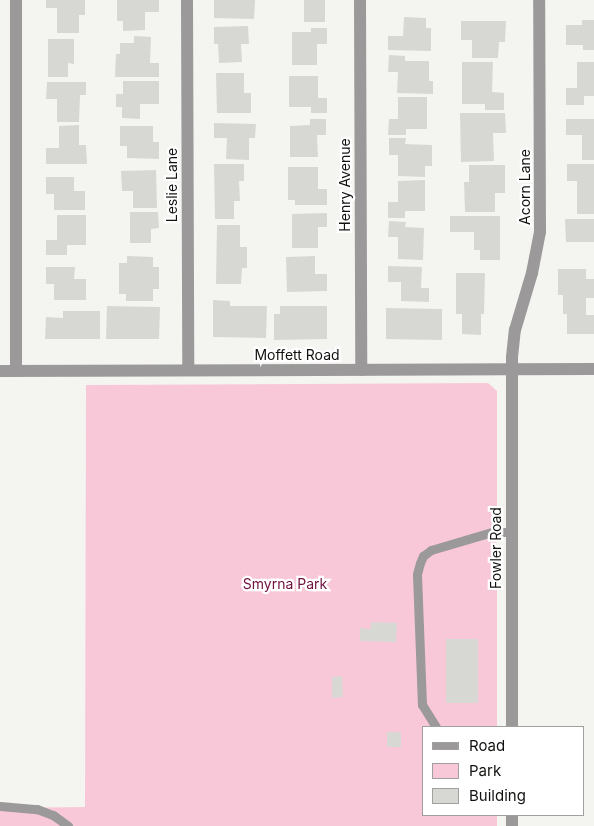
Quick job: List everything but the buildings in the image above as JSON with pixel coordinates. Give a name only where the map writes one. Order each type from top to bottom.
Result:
[{"type":"street","points":[[16,0],[16,370]]},
{"type":"street","name":"Leslie Lane","points":[[187,0],[188,370]]},
{"type":"street","name":"Henry Avenue","points":[[360,0],[361,370]]},
{"type":"street","name":"Acorn Lane","points":[[511,369],[515,330],[532,273],[540,232],[539,0]]},
{"type":"street","name":"Fowler Road","points":[[511,369],[512,726]]},
{"type":"street","name":"Moffett Road","points":[[0,371],[594,369]]},
{"type":"lane","points":[[435,726],[422,704],[417,574],[420,563],[423,556],[432,550],[492,532],[512,532]]},
{"type":"lane","points":[[0,806],[36,809],[52,815],[68,826]]},
{"type":"green space","name":"Smyrna Park","points":[[488,383],[497,391],[497,726],[422,726],[422,816],[497,816],[497,826],[0,826],[0,808],[85,807],[86,385]]}]
